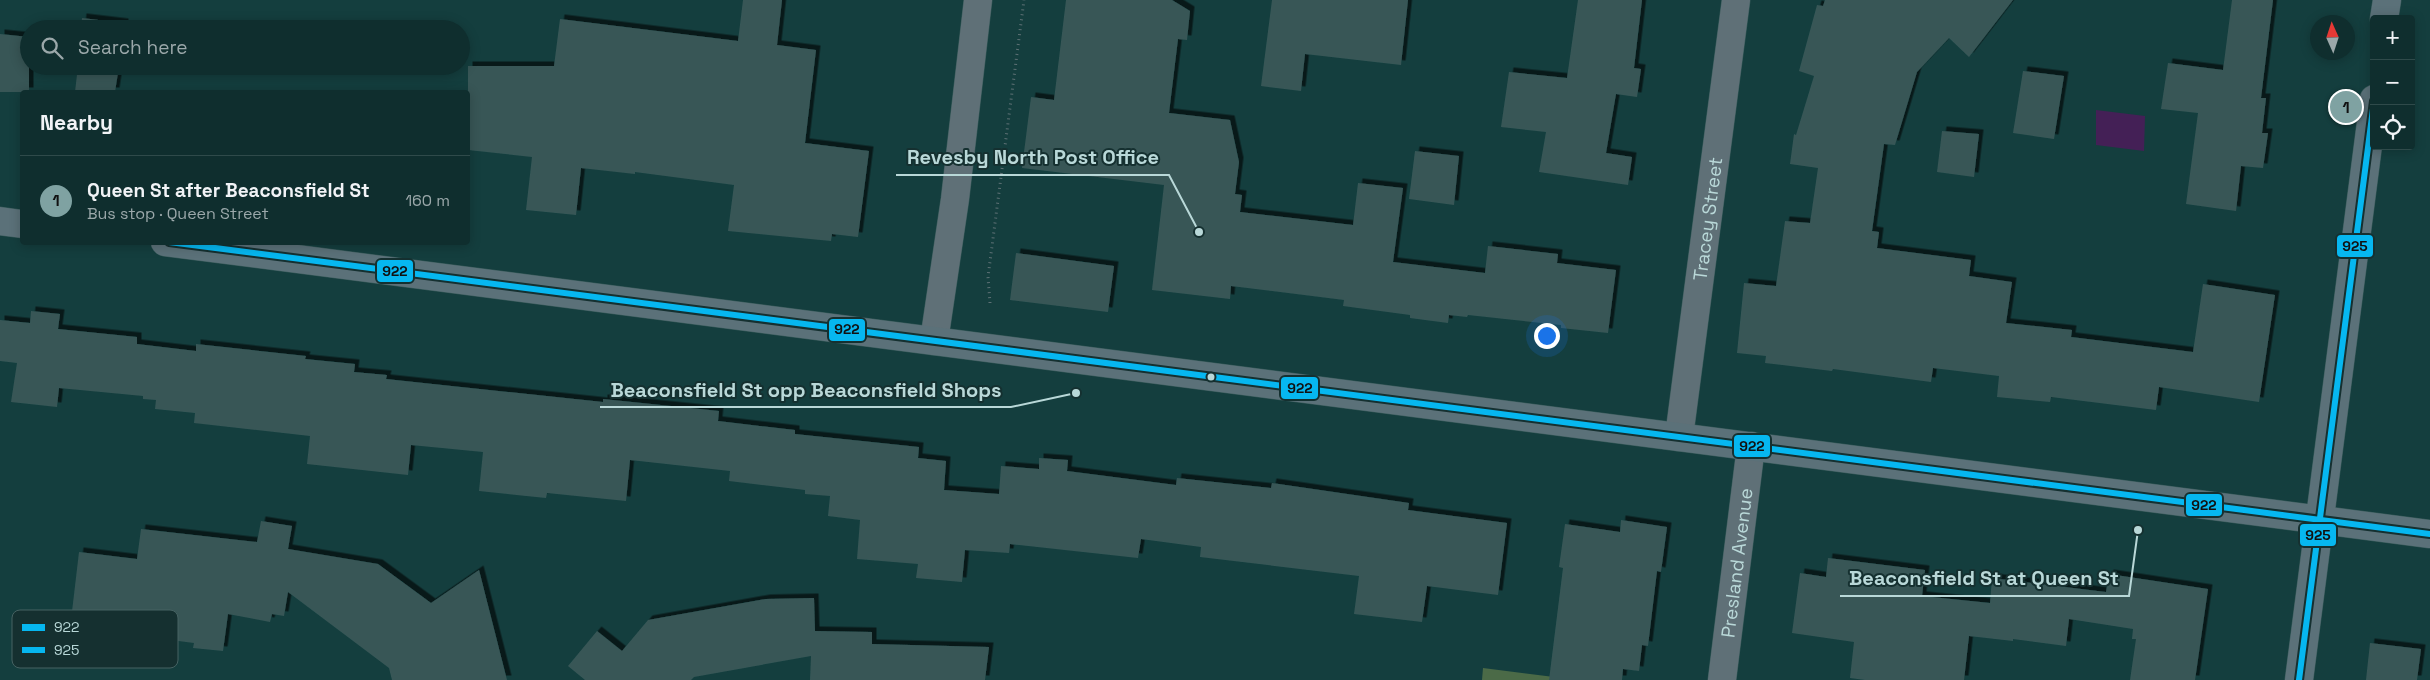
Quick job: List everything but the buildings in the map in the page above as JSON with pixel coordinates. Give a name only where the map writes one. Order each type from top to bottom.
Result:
[{"type":"main road","points":[[2385,15],[2387,0]]},
{"type":"main road","points":[[2299,680],[2373,105]]},
{"type":"main road","points":[[0,221],[20,224]]},
{"type":"main road","points":[[188,245],[2430,534]]},
{"type":"street","points":[[934,341],[955,199],[978,0]]},
{"type":"street","name":"Tracey Street","points":[[1679,436],[1736,0]]},
{"type":"street","name":"Presland Avenue","points":[[1722,680],[1751,446]]},
{"type":"path","points":[[990,303],[988,277],[1024,0]]},
{"type":"green space","points":[[1483,668],[1578,680],[1482,680]]},
{"type":"shaded area","points":[[2096,110],[2145,116],[2144,151],[2096,145]]},
{"type":"transit line","name":"925","points":[[2299,680],[2373,105]]},
{"type":"transit line","name":"922","points":[[192,245],[2430,534]]},
{"type":"place","name":"Queen St after Beaconsfield St","points":[[2346,107]]},
{"type":"place","name":"Revesby North Post Office","points":[[1199,232]]},
{"type":"place","name":"Beaconsfield St opp Beaconsfield Shops","points":[[1076,393]]},
{"type":"place","name":"Beaconsfield St at Queen St","points":[[2138,530]]}]
